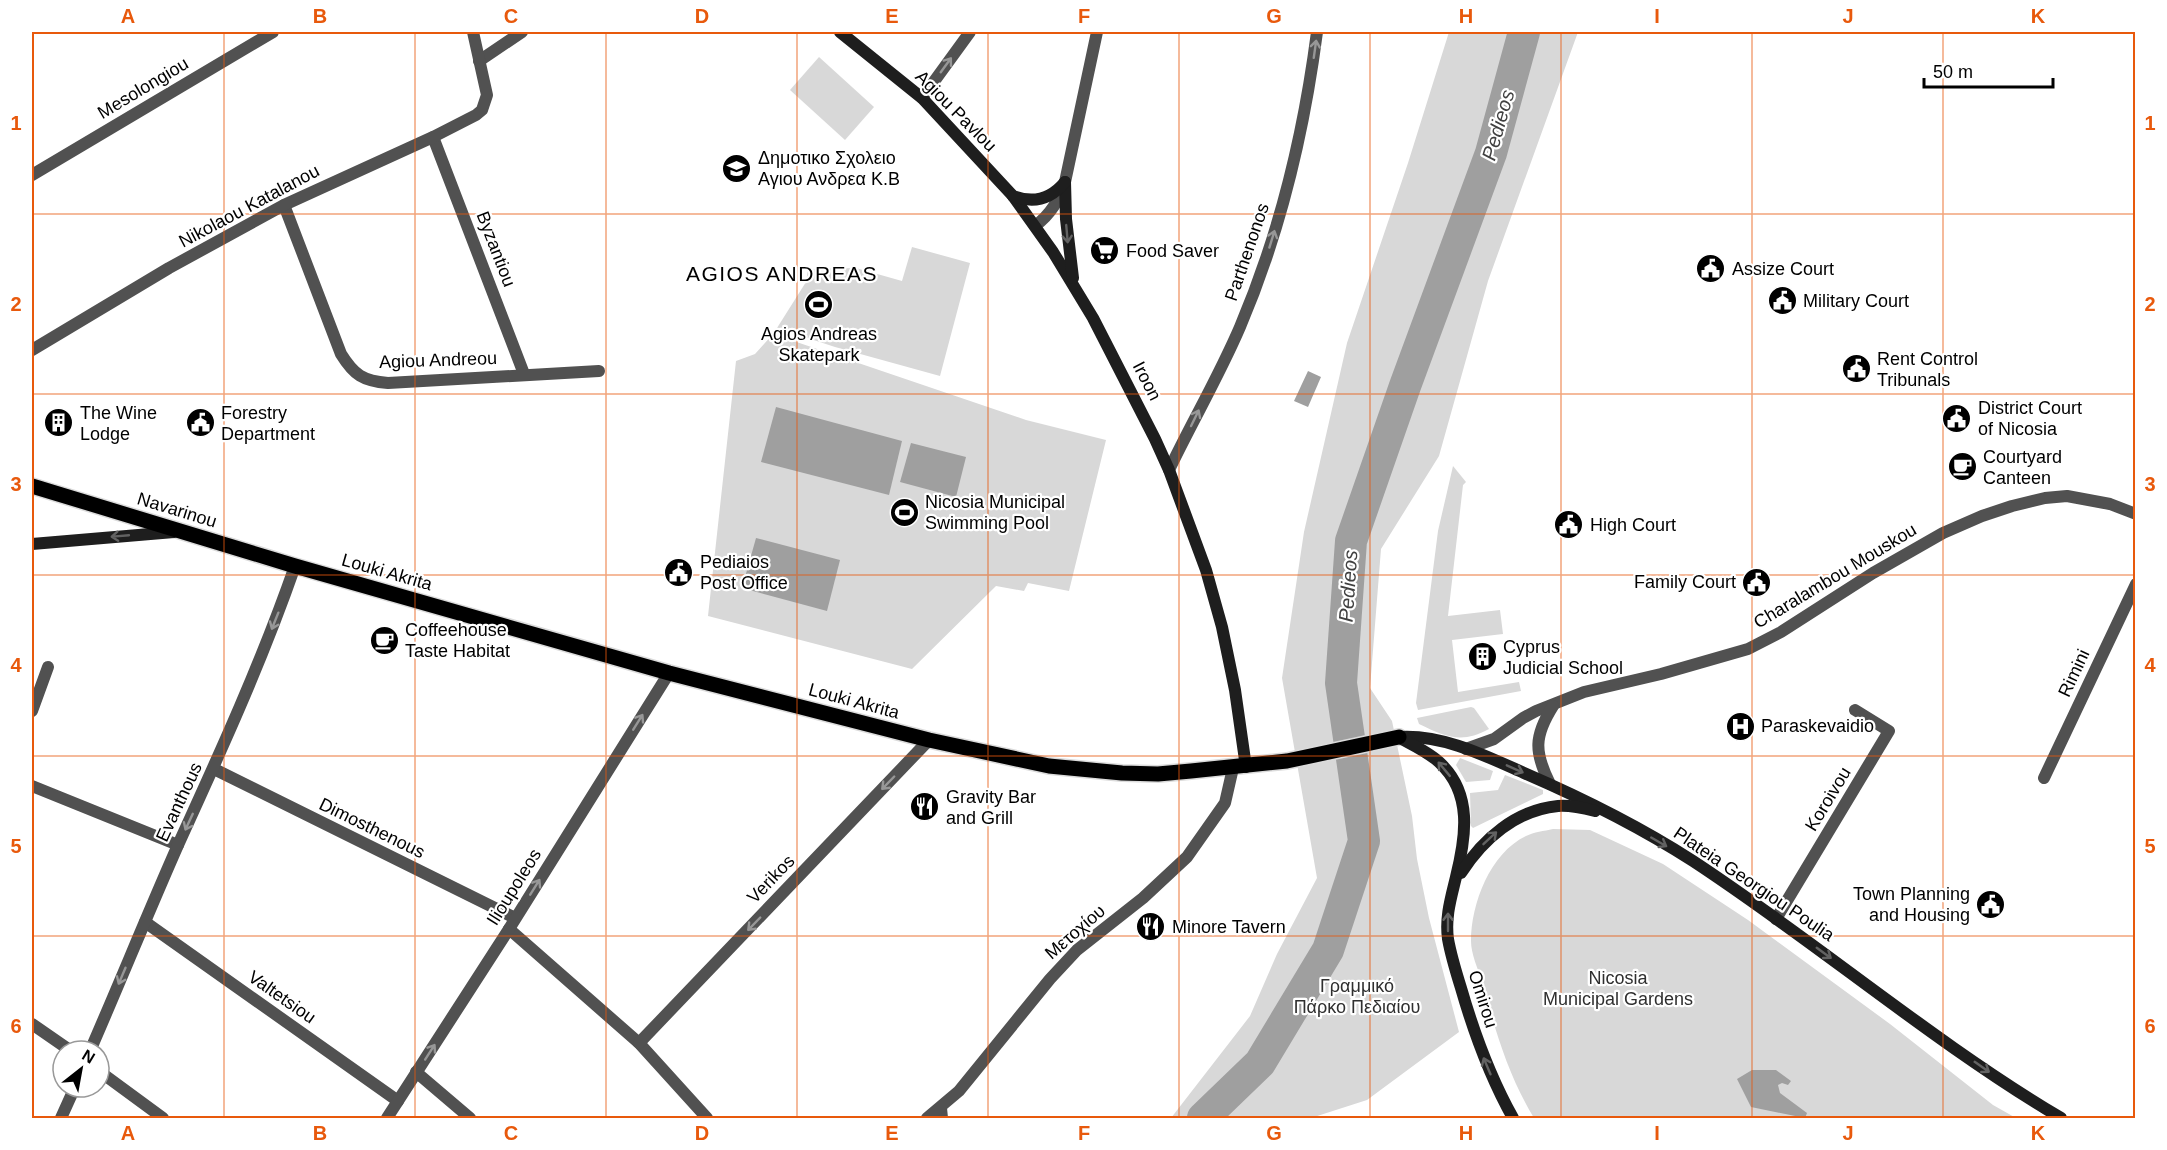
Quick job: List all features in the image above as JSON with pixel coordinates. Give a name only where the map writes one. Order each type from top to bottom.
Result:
[{"type":"main road","name":"Agiou Pavlou","points":[[840,32],[922,98],[1013,196],[1035,226]]},
{"type":"main road","points":[[1013,196],[1028,200],[1042,199],[1054,194],[1065,182]]},
{"type":"main road","points":[[1065,182],[1066,219],[1074,285]]},
{"type":"main road","name":"Iroon","points":[[1035,226],[1074,285],[1129,384],[1169,470],[1206,570],[1222,627],[1235,690],[1239,767]]},
{"type":"main road","name":"Navarinou","points":[[32,486],[312,570]]},
{"type":"main road","points":[[32,544],[178,531]]},
{"type":"main road","name":"Louki Akrita","points":[[312,570],[669,673],[929,740],[1016,760],[1083,771],[1158,774],[1239,767],[1287,761],[1398,738]]},
{"type":"main road","name":"Plateia Georgiou Poulia","points":[[1398,738],[1425,737],[1466,749],[1550,784],[1608,813],[1691,860],[2000,1079],[2061,1119]]},
{"type":"main road","name":"Omirou","points":[[1398,738],[1439,762],[1454,781],[1458,791],[1466,835],[1446,919],[1452,961],[1485,1060],[1513,1119]]},
{"type":"main road","name":"Omirou","points":[[1454,884],[1479,848],[1493,834],[1513,821],[1540,810],[1558,806],[1608,813]]},
{"type":"street","name":"Mesolongiou","points":[[32,174],[273,32]]},
{"type":"street","points":[[472,32],[479,61],[522,32]]},
{"type":"street","points":[[922,98],[970,32]]},
{"type":"street","points":[[1035,226],[1056,205],[1065,182],[1097,32]]},
{"type":"street","name":"Parthenonos","points":[[1169,470],[1240,328],[1270,244],[1286,193],[1300,132],[1317,32]]},
{"type":"street","name":"Nikolaou Katalanou","points":[[32,350],[169,268],[284,205],[476,115],[485,103],[486,88],[479,61]]},
{"type":"street","name":"Byzantiou","points":[[433,137],[524,374]]},
{"type":"street","name":"Agiou Andreou","points":[[284,205],[341,354],[348,367],[359,376],[373,382],[388,382],[599,371]]},
{"type":"street","name":"Charalambou Mouskou","points":[[1466,749],[1484,744],[1523,718],[1584,692],[1661,674],[1748,649],[1781,632],[1873,573],[1943,533],[1961,524],[2012,506],[2045,498],[2067,496],[2110,504],[2136,514]]},
{"type":"street","name":"Evanthous","points":[[95,1039],[178,845],[214,769],[295,566]]},
{"type":"street","name":"Rimini","points":[[2044,778],[2136,584]]},
{"type":"street","points":[[32,711],[48,667]]},
{"type":"street","name":"Ilioupoleos","points":[[387,1119],[669,673]]},
{"type":"street","points":[[1550,784],[1541,765],[1537,743],[1544,721],[1553,706]]},
{"type":"street","name":"Koroivou","points":[[1776,919],[1889,731],[1855,710]]},
{"type":"street","name":"Verikos","points":[[639,1043],[929,740]]},
{"type":"street","name":"Μετοχίου","points":[[927,1119],[942,1113],[1050,979],[1077,950],[1143,898],[1186,857],[1226,803],[1239,767]]},
{"type":"street","name":"Dimosthenous","points":[[214,769],[512,924],[639,1043],[707,1119]]},
{"type":"street","points":[[32,786],[178,845]]},
{"type":"street","name":"Valtetsiou","points":[[145,922],[398,1101]]},
{"type":"street","points":[[32,1024],[54,1039]]},
{"type":"street","points":[[416,1072],[470,1119]]},
{"type":"street","points":[[111,1080],[163,1119]]},
{"type":"street","points":[[61,1119],[70,1099]]},
{"type":"green space","name":"Γραμμικό Πάρκο Πεδιαίου","points":[[1449,32],[1578,32],[1488,281],[1439,456],[1381,549],[1370,688],[1392,721],[1412,816],[1417,859],[1429,918],[1459,1032],[1367,1100],[1311,1118],[1171,1118],[1250,1016],[1277,954],[1317,878],[1282,678],[1304,532],[1347,343],[1408,163]]},
{"type":"green space","points":[[819,57],[874,107],[845,140],[790,90]]},
{"type":"green space","points":[[912,247],[970,263],[940,376],[835,347],[777,328],[806,282],[808,269],[856,268],[902,281]]},
{"type":"green space","name":"Nicosia Municipal Swimming Pool","points":[[773,334],[1026,420],[1106,440],[1069,591],[1028,583],[1024,591],[996,586],[912,669],[708,616],[736,361],[755,354]]},
{"type":"green space","points":[[1453,466],[1466,482],[1463,485],[1448,616],[1500,610],[1503,634],[1452,640],[1458,692],[1519,682],[1521,691],[1418,710],[1416,703],[1438,531]]},
{"type":"green space","points":[[1471,707],[1489,729],[1479,734],[1454,737],[1419,724],[1417,718]]},
{"type":"green space","points":[[1460,758],[1493,771],[1490,780],[1466,782],[1456,765]]},
{"type":"green space","points":[[1505,775],[1543,790],[1543,794],[1473,828],[1471,826],[1470,793],[1498,790]]},
{"type":"green space","name":"Nicosia Municipal Gardens","points":[[1553,829],[1590,830],[1663,864],[1748,920],[1890,1024],[1993,1105],[2016,1118],[1534,1118],[1517,1085],[1497,1035],[1471,941],[1479,896],[1485,881],[1502,854],[1526,836]]},
{"type":"shaded area","points":[[1308,371],[1321,377],[1308,407],[1294,401]]},
{"type":"shaded area","points":[[776,407],[902,441],[889,495],[761,462]]},
{"type":"shaded area","points":[[911,443],[966,457],[956,497],[900,482]]},
{"type":"shaded area","points":[[756,538],[840,560],[827,611],[742,588]]},
{"type":"shaded area","points":[[1752,1070],[1776,1070],[1791,1081],[1788,1085],[1782,1083],[1778,1085],[1780,1093],[1807,1113],[1805,1118],[1751,1107],[1737,1079]]},
{"type":"waterway","name":"Pedieos","points":[[1203,1118],[1260,1063],[1328,950],[1364,841],[1341,683],[1351,541],[1405,386],[1491,153],[1524,32]]},
{"type":"place","name":"Δημοτικο Σχολειο Αγιου Ανδρεα Κ.Β","points":[[737,168]]},
{"type":"place","name":"Food Saver","points":[[1105,251]]},
{"type":"place","name":"Assize Court","points":[[1711,269]]},
{"type":"place","name":"Military Court","points":[[1782,301]]},
{"type":"place","name":"Agios Andreas Skatepark","points":[[819,305]]},
{"type":"place","name":"Rent Control Tribunals","points":[[1856,369]]},
{"type":"place","name":"District Court of Nicosia","points":[[1957,418]]},
{"type":"place","name":"The Wine Lodge","points":[[59,423]]},
{"type":"place","name":"Forestry Department","points":[[200,423]]},
{"type":"place","name":"Courtyard Canteen","points":[[1962,467]]},
{"type":"place","name":"Nicosia Municipal Swimming Pool","points":[[904,512]]},
{"type":"place","name":"High Court","points":[[1569,525]]},
{"type":"place","name":"Pediaios Post Office","points":[[679,572]]},
{"type":"place","name":"Family Court","points":[[1757,582]]},
{"type":"place","name":"Coffeehouse Taste Habitat","points":[[384,640]]},
{"type":"place","name":"Cyprus Judicial School","points":[[1482,657]]},
{"type":"place","name":"Paraskevaidio","points":[[1740,726]]},
{"type":"place","name":"Gravity Bar and Grill","points":[[925,807]]},
{"type":"place","name":"Town Planning and Housing","points":[[1991,904]]},
{"type":"place","name":"Minore Tavern","points":[[1151,927]]},
{"type":"district","name":"AGIOS ANDREAS","points":[[782,273]]}]
